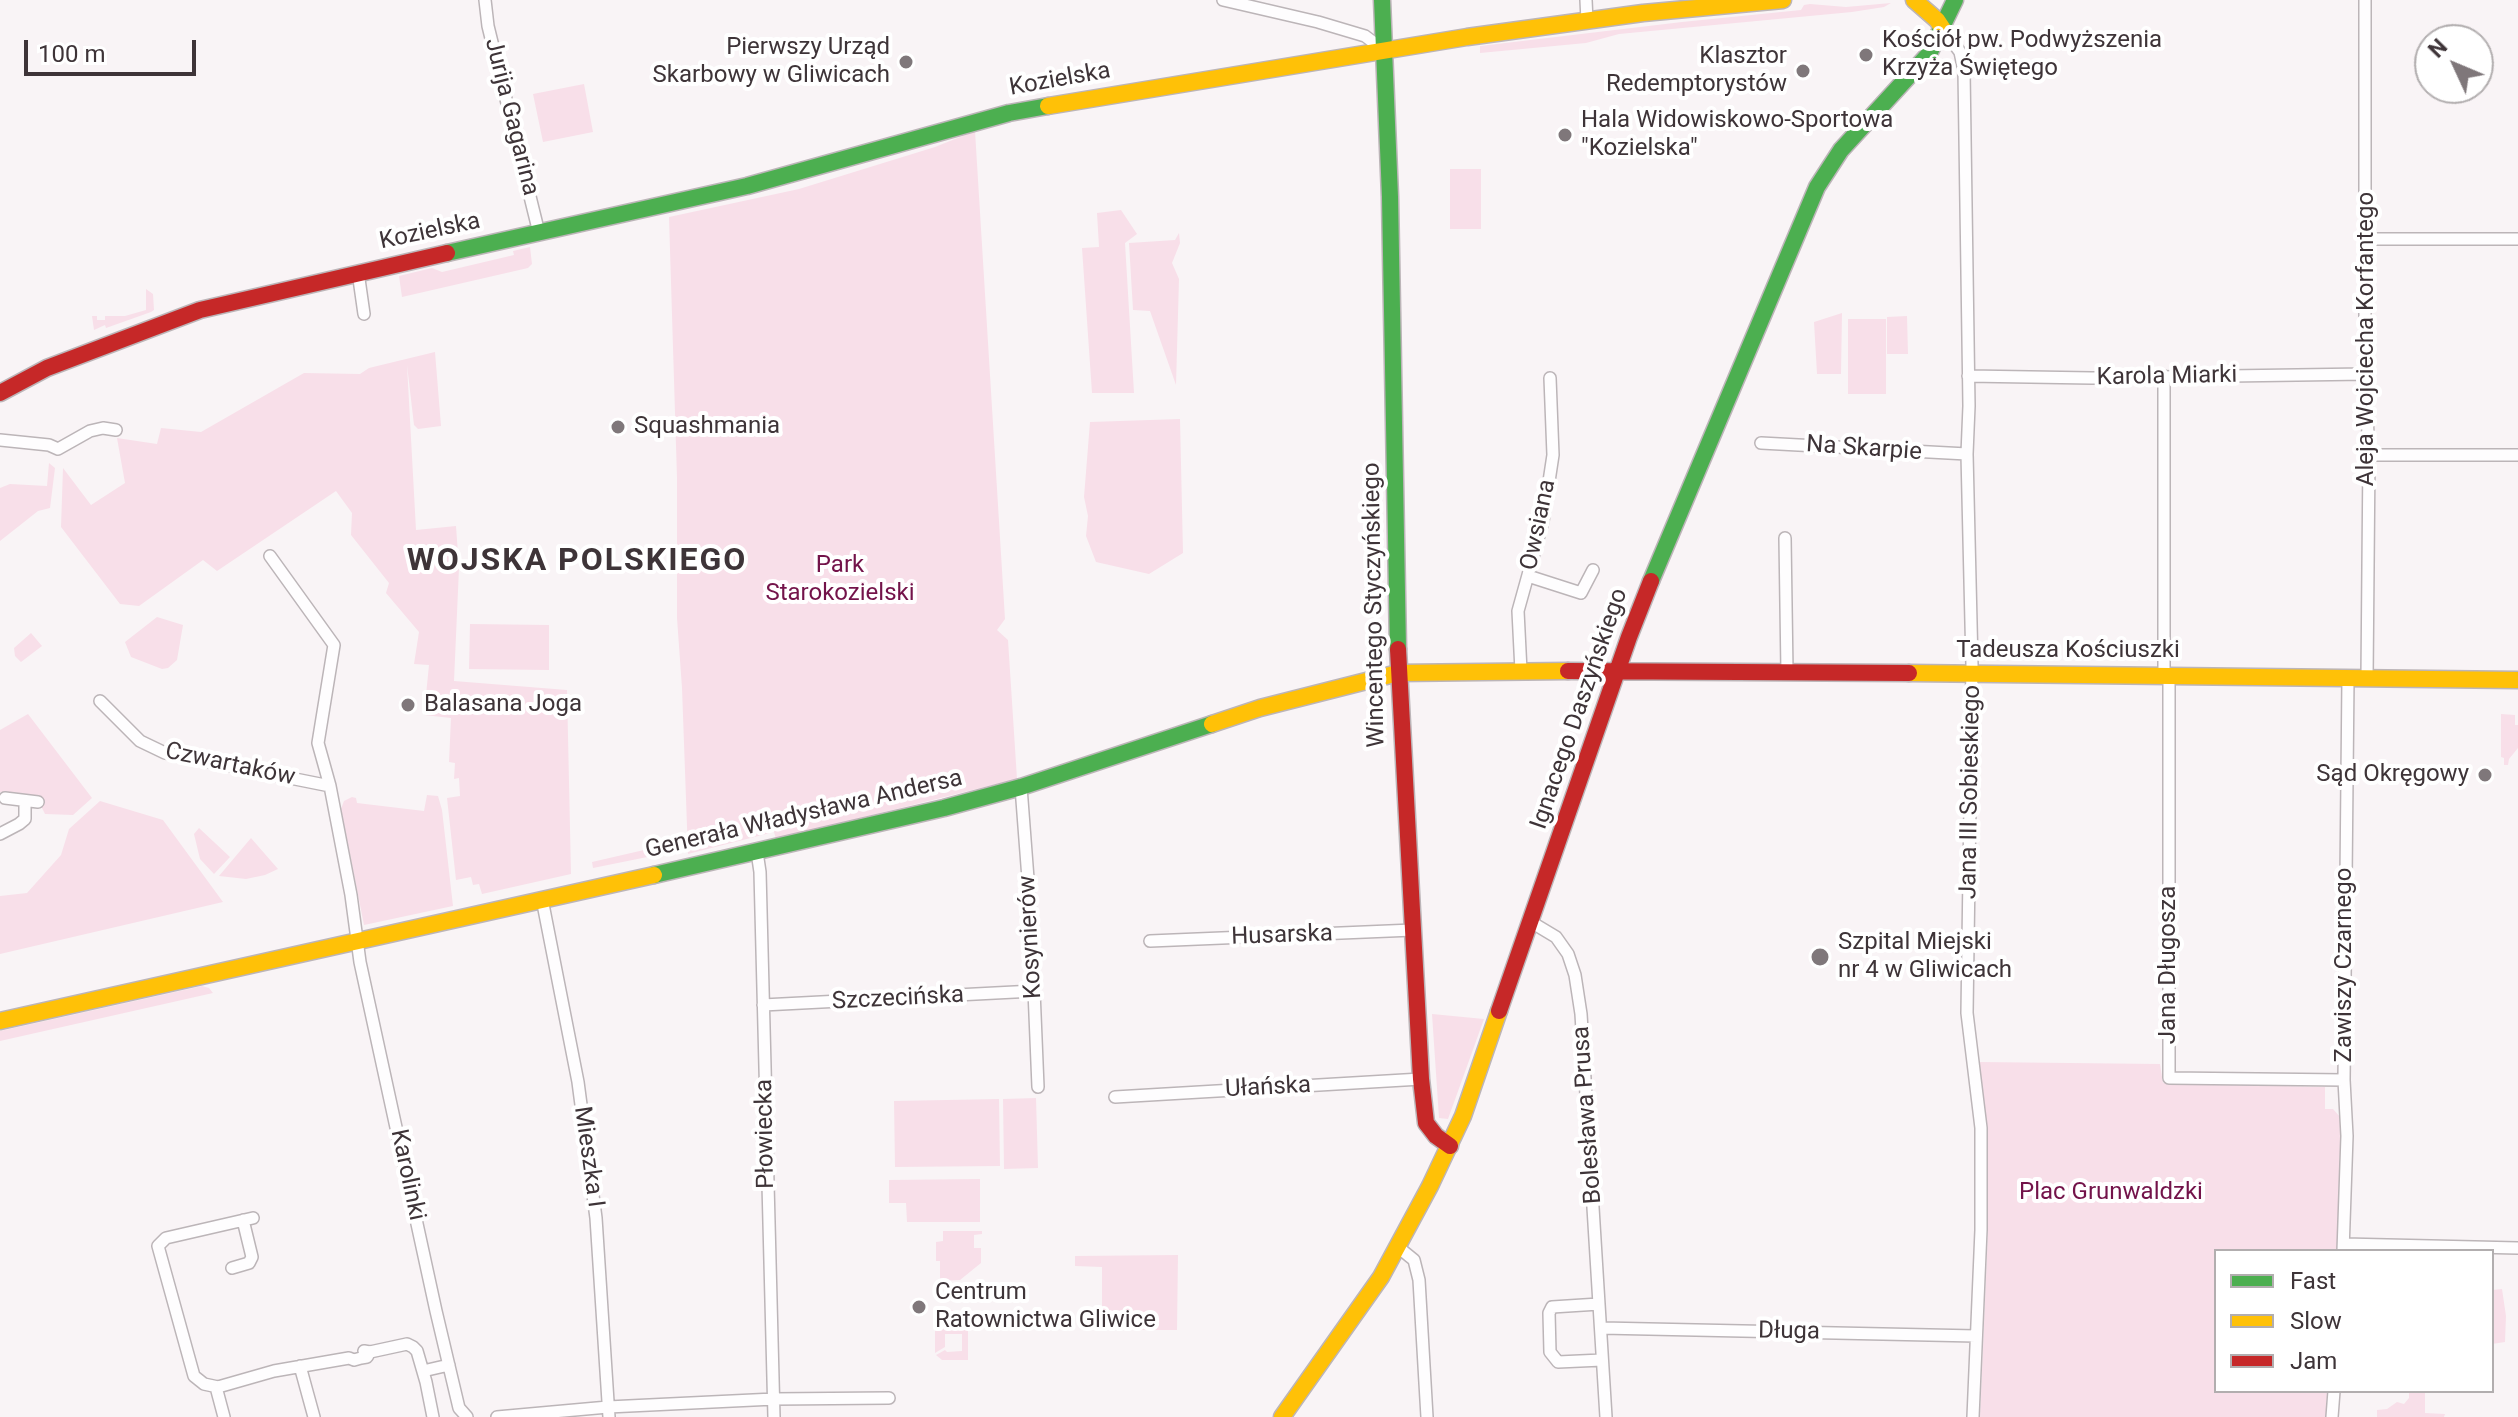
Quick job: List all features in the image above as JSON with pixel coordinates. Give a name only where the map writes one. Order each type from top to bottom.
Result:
[{"type":"street","name":"Jurija Gagarina","points":[[485,0],[488,26],[539,233]]},
{"type":"street","points":[[1223,0],[1365,36],[1386,51]]},
{"type":"street","name":"Wincentego Styczyńskiego","points":[[1382,0],[1386,51],[1398,673],[1421,1079],[1426,1123],[1436,1136],[1450,1146]]},
{"type":"street","points":[[1586,0],[1587,21]]},
{"type":"street","name":"Kozielska","points":[[0,393],[47,368],[167,321],[231,302],[794,174],[1009,113],[1587,21],[1783,0]]},
{"type":"street","points":[[1914,0],[1943,29]]},
{"type":"street","name":"Ignacego Daszyńskiego","points":[[1282,1417],[1347,1328],[1398,1247],[1450,1146],[1471,1097],[1617,670],[1669,535],[1817,187],[1841,150],[1929,54],[1955,0]]},
{"type":"street","name":"Aleja Wojciecha Korfantego","points":[[2365,0],[2365,374],[2369,455],[2367,678]]},
{"type":"street","name":"Jana III Sobieskiego","points":[[1943,29],[1960,52],[1963,62],[1972,674],[1967,1013],[1981,1128],[1981,1230],[1973,1417]]},
{"type":"street","points":[[2367,239],[2518,239]]},
{"type":"street","name":"Kozielska","points":[[358,272],[364,314]]},
{"type":"street","name":"Karola Miarki","points":[[1968,376],[2092,378],[2365,374]]},
{"type":"street","points":[[2164,376],[2167,676]]},
{"type":"street","name":"Owsiana","points":[[1521,671],[1518,611],[1543,521],[1553,455],[1550,378]]},
{"type":"street","points":[[0,440],[49,445],[58,449],[90,431],[103,428],[116,430]]},
{"type":"street","name":"Na Skarpie","points":[[1761,443],[1967,454]]},
{"type":"street","points":[[2369,455],[2518,455]]},
{"type":"street","points":[[1785,538],[1787,672]]},
{"type":"street","name":"Czwartaków","points":[[270,556],[334,645],[318,743],[330,786],[358,942]]},
{"type":"street","points":[[1528,576],[1581,593],[1593,570]]},
{"type":"street","name":"Generała Władysława Andersa","points":[[0,1021],[944,808],[1021,787],[1260,708],[1398,673],[1617,670]]},
{"type":"street","name":"Tadeusza Kościuszki","points":[[1617,670],[2518,680]]},
{"type":"street","name":"Jana Długosza","points":[[2167,676],[2169,1078],[2344,1080]]},
{"type":"street","name":"Zawiszy Czarnego","points":[[2344,1248],[2348,678]]},
{"type":"street","name":"Czwartaków","points":[[100,701],[140,741],[165,753],[330,786]]},
{"type":"street","name":"Kosynierów","points":[[1021,787],[1031,918],[1038,1087]]},
{"type":"street","points":[[5,798],[38,802]]},
{"type":"street","points":[[0,834],[25,819],[25,801]]},
{"type":"street","name":"Płowiecka","points":[[757,852],[774,1417]]},
{"type":"street","points":[[336,899],[351,895]]},
{"type":"street","name":"Mieszka I","points":[[542,899],[578,1082],[599,1261],[608,1412]]},
{"type":"street","name":"Bolesława Prusa","points":[[1531,922],[1556,937],[1563,945],[1575,975],[1584,1037],[1606,1417]]},
{"type":"street","name":"Husarska","points":[[1150,941],[1413,930]]},
{"type":"street","name":"Karolinki","points":[[358,942],[436,1311],[463,1412]]},
{"type":"street","name":"Szczecińska","points":[[763,1005],[1034,991]]},
{"type":"street","name":"Ułańska","points":[[1115,1097],[1421,1079]]},
{"type":"street","points":[[232,1268],[249,1263],[252,1257],[248,1219],[166,1238],[158,1246],[194,1376],[204,1384],[216,1387],[300,1366],[349,1358],[366,1350],[370,1352],[407,1344],[417,1351],[433,1417]]},
{"type":"street","points":[[1398,1247],[1416,1264],[1427,1417]]},
{"type":"street","points":[[2344,1248],[2518,1248]]},
{"type":"street","points":[[1599,1304],[1552,1307],[1549,1313],[1550,1352],[1558,1362],[1602,1360]]},
{"type":"street","name":"Długa","points":[[1602,1328],[1976,1336]]},
{"type":"street","points":[[423,1371],[449,1365]]},
{"type":"street","points":[[300,1366],[314,1417]]},
{"type":"street","points":[[216,1387],[224,1417]]},
{"type":"street","points":[[2332,1417],[2334,1393]]},
{"type":"street","points":[[497,1417],[774,1399],[889,1398]]},
{"type":"green space","points":[[1891,3],[1852,12],[1619,34],[1586,43],[1480,53],[1480,46],[1801,10],[1804,5],[1810,4],[1846,7]]},
{"type":"green space","points":[[584,84],[593,132],[543,142],[533,94]]},
{"type":"green space","name":"Park Starokozielski","points":[[975,131],[1005,619],[997,630],[1008,640],[1017,779],[776,839],[774,832],[688,854],[677,618],[677,478],[669,217],[799,189],[935,147]]},
{"type":"green space","points":[[1450,169],[1481,169],[1481,229],[1450,229]]},
{"type":"green space","points":[[1121,210],[1137,234],[1125,243],[1134,393],[1092,393],[1082,248],[1099,247],[1097,213]]},
{"type":"green space","points":[[1179,233],[1180,243],[1172,263],[1179,279],[1176,385],[1150,311],[1133,310],[1129,243],[1175,240]]},
{"type":"green space","points":[[530,247],[532,264],[528,268],[402,297],[399,276],[432,268],[442,272],[514,255],[513,251]]},
{"type":"green space","points":[[146,289],[153,294],[154,310],[94,330],[92,316],[105,320],[105,316],[125,316],[146,310]]},
{"type":"green space","points":[[1842,313],[1841,374],[1817,374],[1814,322]]},
{"type":"green space","points":[[1907,316],[1908,354],[1887,354],[1887,317]]},
{"type":"green space","points":[[1848,319],[1886,319],[1886,394],[1848,394]]},
{"type":"green space","points":[[435,352],[441,426],[418,429],[414,425],[407,365],[416,530],[456,526],[459,568],[454,681],[567,690],[571,874],[482,894],[479,884],[473,885],[471,877],[456,880],[447,798],[460,796],[459,778],[454,779],[455,763],[449,762],[451,718],[424,715],[429,665],[414,664],[419,632],[386,593],[389,583],[351,535],[352,513],[336,491],[217,571],[203,560],[139,606],[120,604],[61,527],[63,468],[91,505],[125,483],[117,438],[157,444],[161,428],[201,432],[304,373],[360,374],[369,368]]},
{"type":"green space","points":[[1180,419],[1183,553],[1149,574],[1096,562],[1086,536],[1088,516],[1084,497],[1090,422]]},
{"type":"green space","points":[[49,463],[55,468],[50,508],[38,511],[0,541],[0,488],[10,484],[47,486]]},
{"type":"green space","points":[[157,617],[183,625],[177,660],[162,669],[131,657],[125,642]]},
{"type":"green space","points":[[470,624],[549,625],[549,670],[469,669]]},
{"type":"green space","points":[[31,633],[42,646],[21,662],[15,656],[14,648]]},
{"type":"green space","points":[[28,714],[92,798],[73,815],[45,814],[36,796],[0,792],[0,730]]},
{"type":"green space","points":[[2501,714],[2515,715],[2515,725],[2518,725],[2518,748],[2508,765],[2504,765],[2504,758],[2501,757]]},
{"type":"green space","points":[[427,795],[438,796],[442,810],[453,906],[364,925],[341,809],[344,801],[352,797],[356,798],[357,803],[424,811]]},
{"type":"green space","points":[[100,801],[163,820],[223,902],[0,954],[0,896],[27,893],[61,855],[69,829]]},
{"type":"green space","points":[[199,828],[230,857],[214,874],[200,859],[194,834]]},
{"type":"green space","points":[[251,838],[278,869],[246,879],[219,876]]},
{"type":"green space","points":[[660,843],[670,847],[672,852],[593,868],[592,862],[644,850],[647,846]]},
{"type":"green space","points":[[202,986],[213,993],[0,1041],[0,1031]]},
{"type":"green space","points":[[1432,1014],[1484,1019],[1448,1119],[1439,1118]]},
{"type":"green space","name":"Plac Grunwaldzki","points":[[1979,1062],[2160,1064],[2163,1083],[2325,1087],[2325,1109],[2333,1109],[2341,1118],[2337,1249],[2214,1249],[2214,1393],[2327,1393],[2326,1417],[1980,1417],[1988,1232],[1988,1145]]},
{"type":"green space","points":[[1036,1098],[1038,1168],[1004,1169],[1003,1099]]},
{"type":"green space","points":[[999,1099],[1000,1166],[895,1167],[894,1101]]},
{"type":"green space","points":[[980,1179],[980,1222],[907,1222],[906,1203],[889,1203],[889,1180]]},
{"type":"green space","points":[[943,1231],[982,1231],[982,1234],[974,1235],[974,1248],[981,1248],[981,1263],[960,1280],[940,1281],[936,1242],[943,1241]]},
{"type":"green space","points":[[1178,1255],[1177,1330],[1102,1330],[1102,1267],[1075,1266],[1075,1256]]},
{"type":"green space","points":[[2502,1289],[2506,1316],[2505,1342],[2494,1344],[2494,1290]]},
{"type":"green space","points":[[944,1309],[960,1311],[968,1321],[968,1360],[942,1360],[936,1355],[945,1350],[962,1351],[962,1334],[945,1334],[945,1347],[935,1353],[935,1318]]},
{"type":"green space","points":[[2409,1393],[2425,1393],[2425,1413],[2445,1414],[2444,1417],[2377,1417],[2377,1410],[2387,1409],[2397,1402],[2404,1404]]},
{"type":"traffic: fast","points":[[1382,0],[1390,197],[1398,649]]},
{"type":"traffic: fast","points":[[1651,581],[1817,187],[1841,150],[1929,54],[1955,0]]},
{"type":"traffic: fast","points":[[447,253],[747,186],[1009,113],[1048,106]]},
{"type":"traffic: fast","points":[[654,875],[944,808],[1021,787],[1212,724]]},
{"type":"traffic: slow","points":[[1048,106],[1467,37],[1643,13],[1783,0]]},
{"type":"traffic: slow","points":[[1914,0],[1943,29]]},
{"type":"traffic: slow","points":[[1212,724],[1260,708],[1398,673],[1568,671]]},
{"type":"traffic: slow","points":[[1909,673],[2518,680]]},
{"type":"traffic: slow","points":[[0,1021],[654,875]]},
{"type":"traffic: slow","points":[[1282,1417],[1381,1277],[1430,1186],[1463,1116],[1499,1011]]},
{"type":"traffic: jam","points":[[0,393],[47,368],[200,310],[447,253]]},
{"type":"traffic: jam","points":[[1499,1011],[1651,581]]},
{"type":"traffic: jam","points":[[1398,649],[1421,1079],[1426,1123],[1436,1136],[1450,1146]]},
{"type":"traffic: jam","points":[[1568,671],[1909,673]]},
{"type":"place","name":"Kościół pw. Podwyższenia Krzyża Świętego","points":[[1866,55]]},
{"type":"place","name":"Pierwszy Urząd Skarbowy w Gliwicach","points":[[906,62]]},
{"type":"place","name":"Klasztor Redemptorystów","points":[[1803,71]]},
{"type":"place","name":"Hala Widowiskowo-Sportowa \"Kozielska\"","points":[[1565,135]]},
{"type":"place","name":"Squashmania","points":[[618,427]]},
{"type":"place","name":"Balasana Joga","points":[[408,705]]},
{"type":"place","name":"Sąd Okręgowy","points":[[2485,775]]},
{"type":"place","name":"Szpital Miejski nr 4 w Gliwicach","points":[[1820,957]]},
{"type":"place","name":"Centrum Ratownictwa Gliwice","points":[[919,1307]]},
{"type":"district","name":"WOJSKA POLSKIEGO","points":[[577,562]]}]
